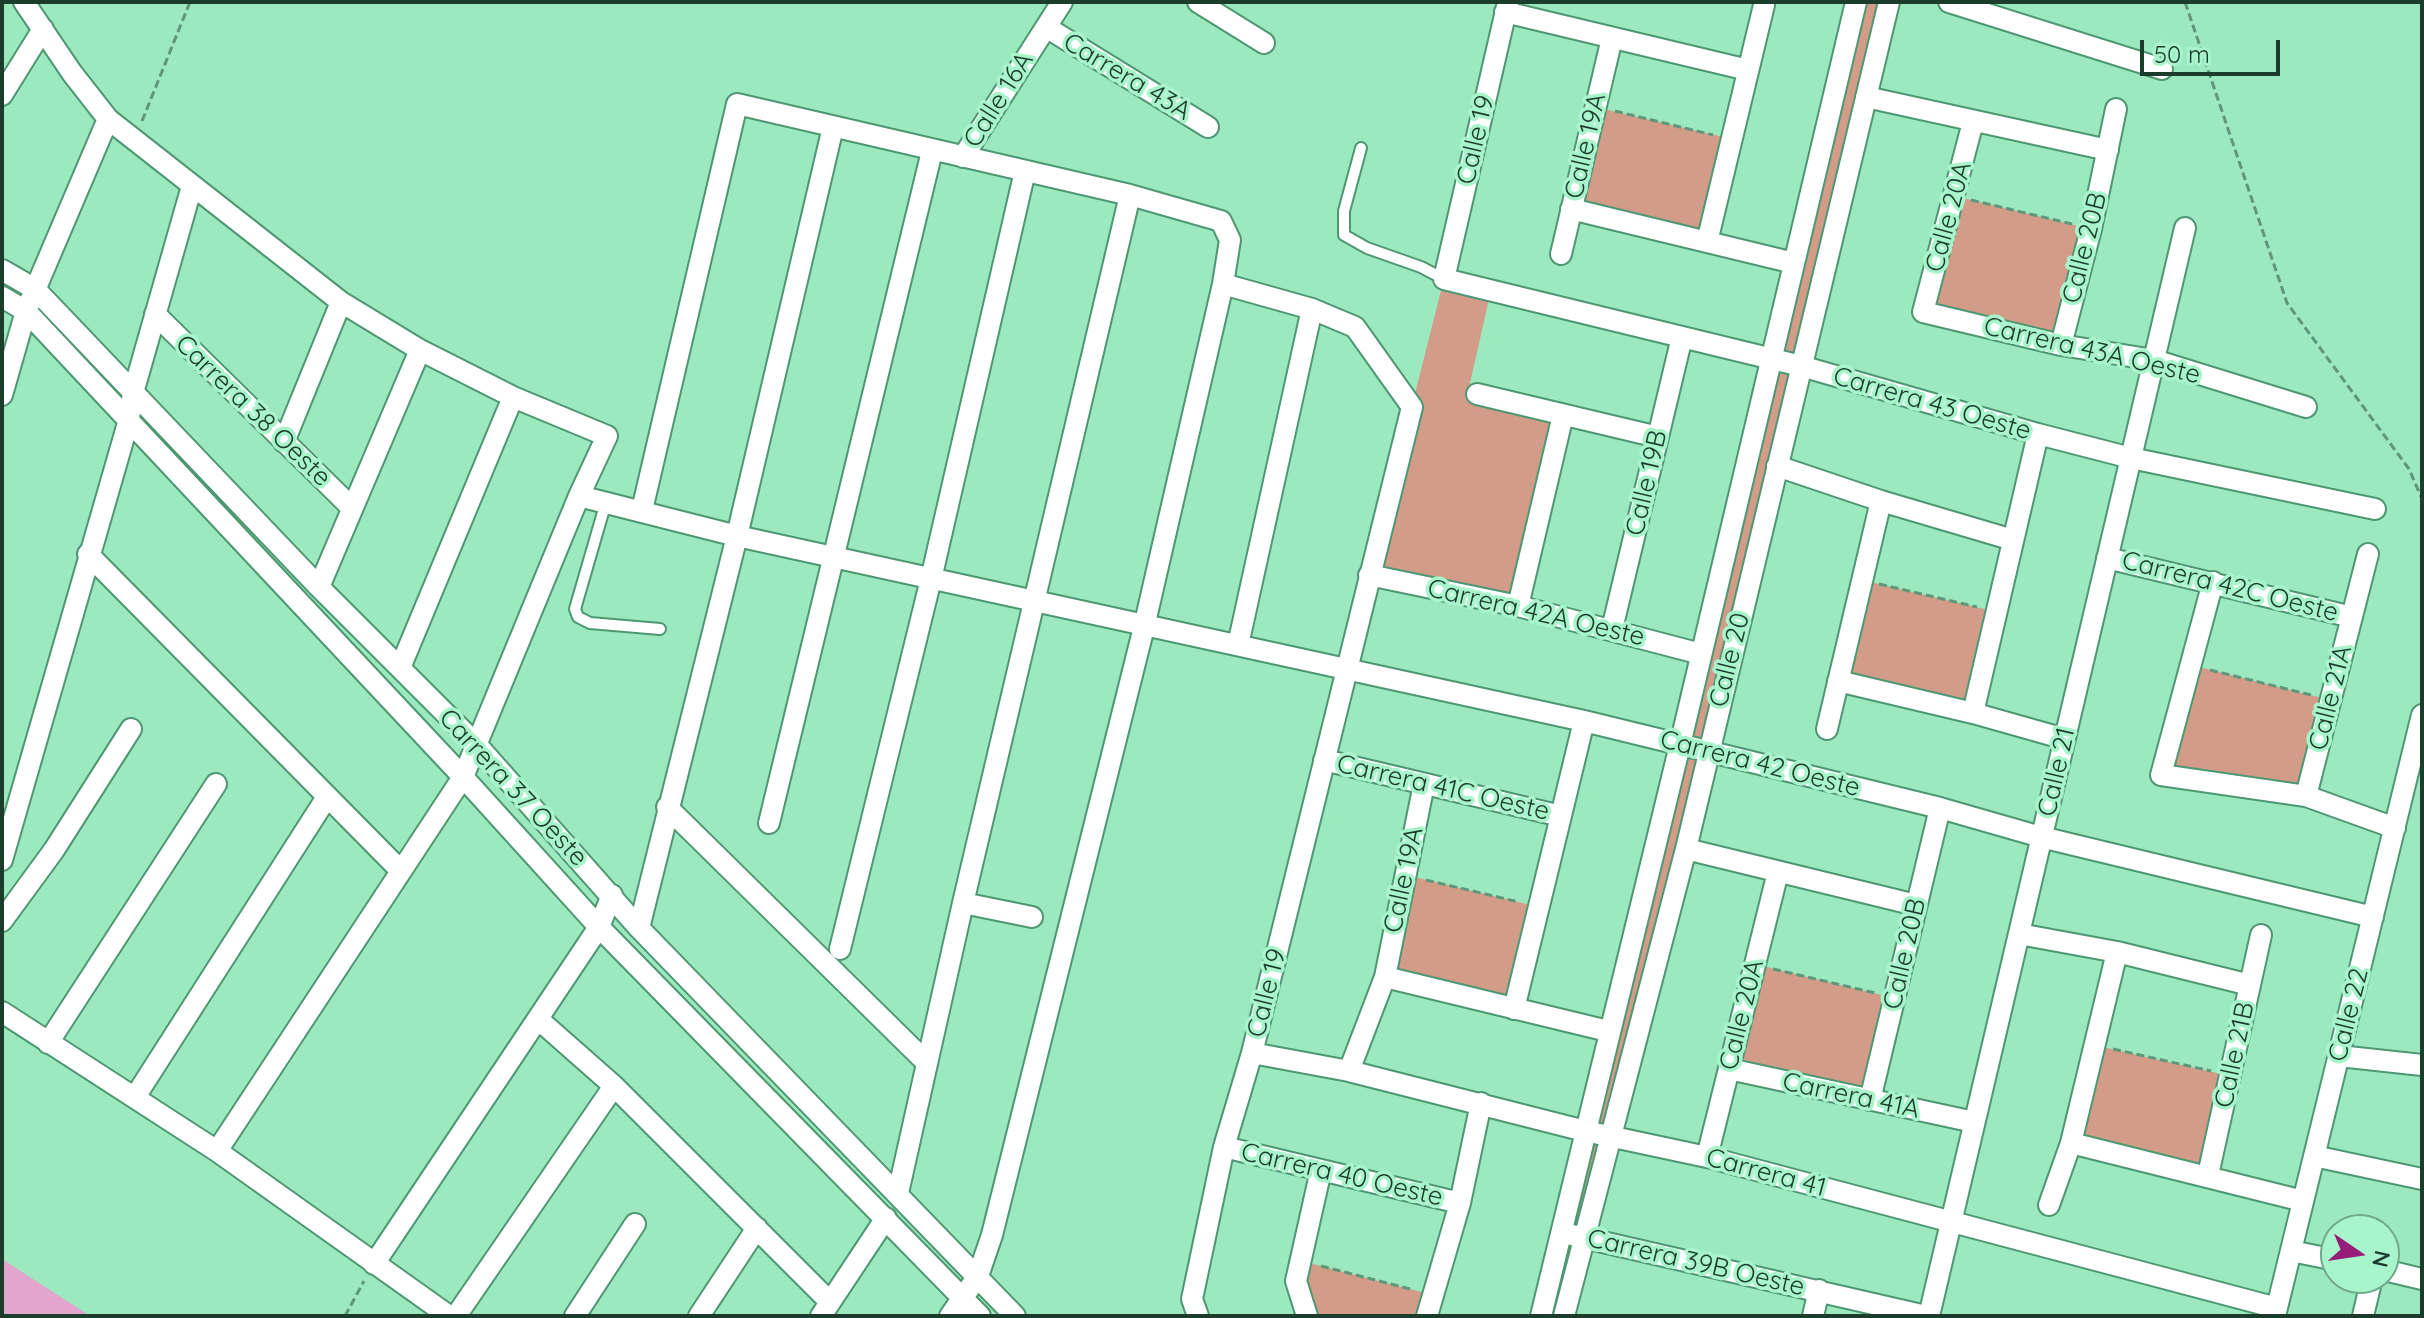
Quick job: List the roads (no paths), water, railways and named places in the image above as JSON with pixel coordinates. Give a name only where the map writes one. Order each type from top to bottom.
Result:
[{"type":"street","points":[[24,2],[108,119],[341,302],[420,350],[513,397],[607,436],[579,496],[463,777],[217,1151]]},
{"type":"street","name":"Calle 16A","points":[[963,157],[1062,2]]},
{"type":"street","points":[[1198,2],[1264,43]]},
{"type":"street","name":"Calle 20","points":[[1541,1316],[1856,2]]},
{"type":"street","name":"Calle 20","points":[[1564,1316],[1686,849],[1889,2]]},
{"type":"street","points":[[1949,2],[2162,69]]},
{"type":"street","points":[[1707,242],[1764,5]]},
{"type":"street","points":[[1506,7],[1612,38],[1748,70]]},
{"type":"street","name":"Calle 19","points":[[1444,279],[1506,7]]},
{"type":"street","name":"Carrera 43A","points":[[1046,27],[1208,127]]},
{"type":"street","points":[[2,95],[43,29]]},
{"type":"street","name":"Calle 19A","points":[[1561,254],[1612,38]]},
{"type":"street","points":[[1866,97],[2108,150]]},
{"type":"street","points":[[642,510],[737,104],[1130,195],[1221,221],[1230,240],[1223,284],[1144,627],[1030,1088],[992,1235],[978,1276],[950,1316]]},
{"type":"street","name":"Calle 20B","points":[[2061,345],[2091,229],[2116,109]]},
{"type":"street","points":[[3,389],[26,311],[108,119]]},
{"type":"street","name":"Calle 20A","points":[[1923,312],[1973,122]]},
{"type":"street","points":[[639,928],[737,536],[833,127]]},
{"type":"street","points":[[769,823],[932,151]]},
{"type":"street","points":[[840,949],[931,579],[1025,171]]},
{"type":"street","points":[[2,860],[128,423],[133,393],[192,186]]},
{"type":"street","points":[[898,1193],[1130,195]]},
{"type":"street","points":[[1571,209],[1794,263]]},
{"type":"street","name":"Calle 21","points":[[1928,1316],[2185,228]]},
{"type":"street","name":"Carrera 37 Oeste","points":[[2,270],[35,289],[319,587],[476,744],[639,928],[1015,1316]]},
{"type":"street","name":"Carrera 43 Oeste","points":[[1444,279],[1801,366],[2131,458],[2375,509]]},
{"type":"street","name":"Calle 19","points":[[1198,1316],[1192,1299],[1224,1147],[1252,1053],[1412,407],[1355,327],[1312,309],[1223,284]]},
{"type":"street","name":"Carrera 37 Oeste","points":[[2,297],[26,311],[463,777],[599,927],[980,1316]]},
{"type":"street","points":[[284,442],[341,302]]},
{"type":"street","points":[[1238,645],[1312,309]]},
{"type":"street","name":"Carrera 43A Oeste","points":[[1923,312],[2061,345],[2154,360],[2306,407]]},
{"type":"street","name":"Carrera 38 Oeste","points":[[155,314],[352,508]]},
{"type":"street","name":"Calle 19B","points":[[1612,629],[1682,337]]},
{"type":"street","points":[[319,587],[420,350]]},
{"type":"street","points":[[1477,394],[1658,437]]},
{"type":"street","points":[[400,668],[513,397]]},
{"type":"street","points":[[1518,606],[1563,415]]},
{"type":"street","points":[[1973,713],[2038,434]]},
{"type":"street","points":[[1777,466],[2013,540]]},
{"type":"street","name":"Carrera 42 Oeste","points":[[579,496],[737,536],[1036,603],[1584,721],[1940,808],[2041,837],[2373,917]]},
{"type":"street","points":[[1827,729],[1881,501]]},
{"type":"street","points":[[88,554],[401,871]]},
{"type":"street","name":"Calle 21A","points":[[2306,796],[2368,554]]},
{"type":"street","name":"Carrera 42C Oeste","points":[[2107,558],[2352,617]]},
{"type":"street","name":"Carrera 42A Oeste","points":[[1369,575],[1518,606],[1701,654]]},
{"type":"street","points":[[2213,582],[2161,775],[2306,796],[2395,828]]},
{"type":"street","points":[[1838,681],[1973,713],[2065,739]]},
{"type":"street","name":"Calle 22","points":[[2276,1312],[2422,715]]},
{"type":"street","points":[[1514,1009],[1584,721]]},
{"type":"street","points":[[2,921],[54,850],[131,729]]},
{"type":"street","name":"Carrera 41C Oeste","points":[[1324,760],[1561,816]]},
{"type":"street","points":[[48,1043],[216,784]]},
{"type":"street","name":"Calle 19A","points":[[1349,1071],[1385,977],[1424,784]]},
{"type":"street","points":[[135,1097],[327,797]]},
{"type":"street","points":[[667,807],[927,1063]]},
{"type":"street","name":"Calle 20B","points":[[1870,1100],[1940,808]]},
{"type":"street","points":[[1686,849],[1916,905]]},
{"type":"street","name":"Calle 20A","points":[[1707,1157],[1778,872]]},
{"type":"street","points":[[374,1264],[599,927],[612,895]]},
{"type":"street","points":[[963,903],[1032,917]]},
{"type":"street","points":[[2019,934],[2117,952],[2250,985]]},
{"type":"street","name":"Calle 21B","points":[[2208,1175],[2261,935]]},
{"type":"street","points":[[2049,1205],[2071,1143],[2117,952]]},
{"type":"street","points":[[1385,977],[1608,1031]]},
{"type":"street","points":[[2,1012],[217,1151],[449,1316]]},
{"type":"street","points":[[538,1019],[614,1086],[757,1228],[826,1309],[886,1218]]},
{"type":"street","name":"Carrera 41","points":[[1252,1053],[1349,1071],[1585,1131],[1707,1157],[2276,1312]]},
{"type":"street","points":[[2339,1056],[2422,1065]]},
{"type":"street","name":"Carrera 41A","points":[[1729,1069],[1974,1122]]},
{"type":"street","points":[[456,1316],[614,1086]]},
{"type":"street","points":[[1427,1316],[1460,1203],[1481,1103]]},
{"type":"street","points":[[2071,1143],[2303,1201]]},
{"type":"street","name":"Carrera 40 Oeste","points":[[1224,1147],[1460,1203]]},
{"type":"street","points":[[2314,1156],[2422,1179]]},
{"type":"street","points":[[1307,1316],[1296,1281],[1321,1170]]},
{"type":"street","points":[[575,1316],[635,1224]]},
{"type":"street","points":[[699,1316],[757,1228]]},
{"type":"street","name":"Carrera 39B Oeste","points":[[1560,1233],[1928,1316]]},
{"type":"street","points":[[2291,1251],[2320,1257]]},
{"type":"street","points":[[2400,1274],[2422,1279]]},
{"type":"street","points":[[1813,1316],[1819,1290]]},
{"type":"street","points":[[2363,1316],[2368,1294]]},
{"type":"lane","points":[[1361,148],[1344,211],[1344,235],[1367,248],[1421,267],[1444,279]]},
{"type":"lane","points":[[606,502],[575,609],[578,617],[590,623],[660,629]]}]
